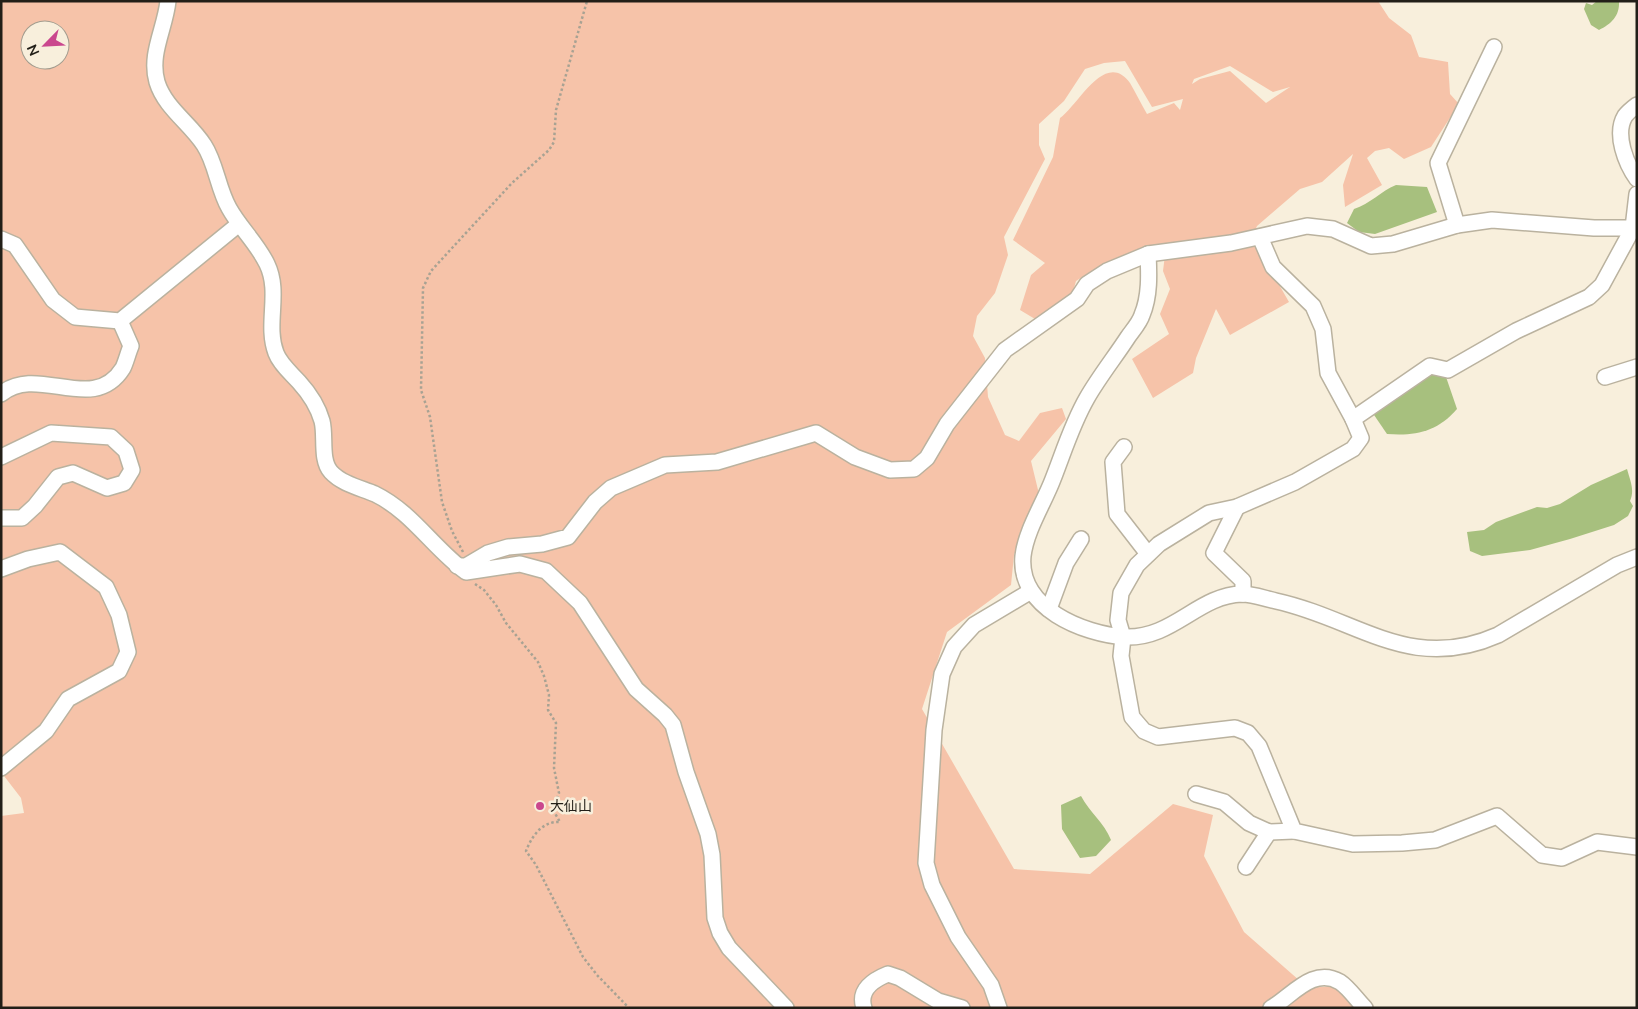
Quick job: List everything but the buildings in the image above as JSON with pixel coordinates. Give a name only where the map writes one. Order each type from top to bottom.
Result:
[{"type":"street","points":[[168,1],[155,52],[154,70],[158,84],[163,97],[206,147],[220,189],[239,224],[257,245],[274,281],[273,322],[276,352],[313,400],[322,421],[326,459],[331,472],[349,484],[376,495],[412,519],[463,568],[520,564],[546,571],[580,603],[636,689],[669,720],[677,736],[686,772],[708,834],[712,855],[715,918],[720,933],[729,948],[786,1008]]},
{"type":"street","points":[[1457,225],[1438,163],[1494,47]]},
{"type":"street","points":[[1637,105],[1625,116],[1620,134],[1630,170],[1637,179]]},
{"type":"street","points":[[1354,419],[1430,366],[1448,370],[1516,331],[1589,297],[1602,285],[1636,232],[1637,194]]},
{"type":"street","points":[[463,568],[488,553],[508,547],[542,544],[568,537],[595,502],[611,488],[665,465],[717,462],[816,433],[856,457],[890,470],[914,469],[927,458],[947,424],[1005,350],[1077,299],[1087,284],[1107,271],[1148,254],[1260,237],[1307,226],[1333,229],[1371,246],[1393,244],[1457,225],[1492,220],[1636,232]]},
{"type":"street","points":[[1,238],[15,245],[53,300],[75,317],[120,321],[239,224]]},
{"type":"street","points":[[1260,237],[1274,266],[1313,306],[1323,329],[1328,373],[1354,419],[1361,438],[1353,448],[1295,482],[1237,507],[1209,513],[1159,544],[1137,565],[1121,593],[1118,620],[1123,637],[1121,656],[1132,717],[1144,730],[1158,737],[1234,728],[1248,733],[1258,746],[1294,831]]},
{"type":"street","points":[[1148,254],[1149,284],[1142,315],[1087,398],[1068,435],[1054,477],[1027,540],[1023,557],[1024,572],[1031,591],[1060,617],[1092,630],[1123,637],[1142,637],[1159,632],[1220,598],[1243,594],[1295,606],[1401,646],[1430,650],[1450,649],[1479,643],[1498,635],[1617,565],[1637,558]]},
{"type":"street","points":[[1,394],[27,382],[88,390],[107,385],[123,368],[130,346],[120,321]]},
{"type":"street","points":[[1605,377],[1637,367]]},
{"type":"street","points":[[1,457],[51,433],[111,436],[126,451],[132,470],[124,483],[106,488],[73,473],[58,477],[35,506],[22,518],[1,518]]},
{"type":"street","points":[[1124,447],[1113,462],[1117,514],[1148,554]]},
{"type":"street","points":[[1237,507],[1214,553],[1243,581],[1243,594]]},
{"type":"street","points":[[1049,609],[1066,563],[1081,540]]},
{"type":"street","points":[[1,569],[28,559],[60,552],[106,587],[119,615],[128,652],[118,671],[68,699],[46,730],[1,768]]},
{"type":"street","points":[[999,1008],[991,985],[958,937],[932,885],[926,863],[934,730],[942,674],[954,647],[974,625],[1031,591]]},
{"type":"street","points":[[1196,794],[1224,802],[1249,823],[1269,832],[1294,831],[1353,844],[1435,840],[1497,816],[1542,855],[1562,858],[1597,842],[1637,847]]},
{"type":"street","points":[[1246,867],[1269,832]]},
{"type":"street","points":[[864,1008],[864,992],[869,984],[888,974],[900,978],[938,1001],[962,1008]]},
{"type":"street","points":[[1271,1008],[1306,981],[1326,977],[1341,983],[1365,1008]]},
{"type":"path","points":[[587,1],[556,110],[554,142],[549,150],[512,183],[447,253],[431,271],[423,288],[421,390],[430,417],[442,502],[452,531],[463,549],[463,568],[470,581],[484,590],[496,604],[506,623],[538,662],[549,695],[548,710],[556,723],[554,768],[559,793],[553,810],[560,822],[551,822],[540,829],[531,838],[526,851],[536,864],[583,957],[597,976],[629,1008]]},
{"type":"shaded area","points":[[1,1],[1378,1],[1389,18],[1411,35],[1419,57],[1448,62],[1450,94],[1459,104],[1431,147],[1404,159],[1389,148],[1375,151],[1367,158],[1382,185],[1345,207],[1343,185],[1353,154],[1322,182],[1300,189],[1257,226],[1253,235],[1259,250],[1289,302],[1230,335],[1216,309],[1196,358],[1193,373],[1153,398],[1132,359],[1169,334],[1160,314],[1170,289],[1163,271],[1166,247],[1146,247],[1090,272],[1076,281],[1071,299],[1035,319],[1020,310],[1031,275],[1045,263],[1013,240],[1053,157],[1060,118],[1092,83],[1111,72],[1121,74],[1130,83],[1147,114],[1174,103],[1180,110],[1183,99],[1152,107],[1125,61],[1104,63],[1085,69],[1064,101],[1039,124],[1039,145],[1045,159],[1004,237],[1008,255],[995,293],[977,316],[973,336],[985,358],[988,397],[1005,435],[1019,441],[1040,413],[1062,408],[1066,419],[1031,461],[1039,494],[1014,555],[1011,585],[947,632],[922,709],[1014,869],[1090,874],[1173,804],[1213,815],[1204,856],[1244,932],[1308,988],[1334,986],[1354,1008],[1,1008],[1,816],[24,813],[21,798],[1,772]],"holes":[[[1230,66],[1273,92],[1290,87],[1266,103],[1230,71],[1200,79],[1192,84],[1194,79]]]},
{"type":"shaded area","points":[[1597,1],[1619,1],[1618,11],[1614,19],[1599,30],[1591,25],[1584,9],[1586,3],[1592,5]]},
{"type":"shaded area","points":[[1396,185],[1427,187],[1437,212],[1375,234],[1359,232],[1347,223],[1354,209]]},
{"type":"shaded area","points":[[1430,370],[1445,374],[1457,409],[1434,428],[1417,433],[1387,434],[1372,412]]},
{"type":"shaded area","points":[[1627,469],[1632,489],[1630,501],[1633,506],[1628,516],[1614,525],[1530,550],[1482,556],[1470,551],[1467,532],[1484,530],[1496,522],[1537,507],[1547,508],[1560,504],[1591,485]]},
{"type":"shaded area","points":[[1081,796],[1088,808],[1105,828],[1111,840],[1096,856],[1080,858],[1062,829],[1061,805]]},
{"type":"place","name":"大仙山","points":[[540,806]]}]
